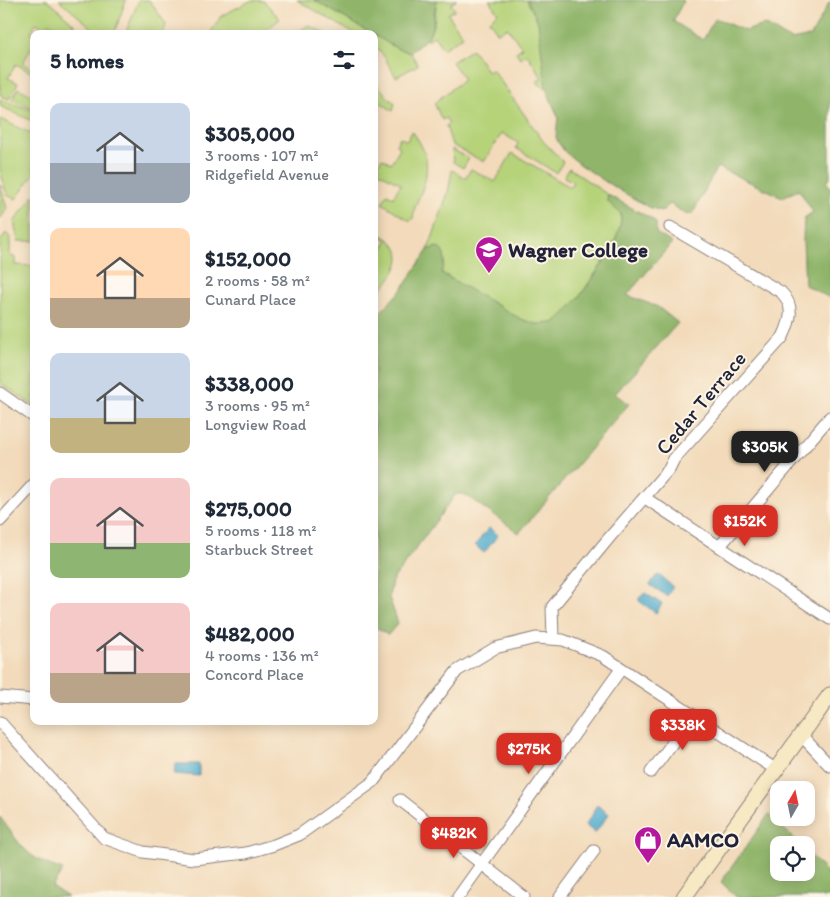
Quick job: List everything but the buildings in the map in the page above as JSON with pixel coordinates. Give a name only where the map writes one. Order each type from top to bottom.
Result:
[{"type":"main road","points":[[684,897],[830,695]]},
{"type":"street","name":"Cedar Terrace","points":[[553,638],[552,607],[669,469],[674,459],[783,337],[790,320],[790,303],[781,292],[670,227]]},
{"type":"street","points":[[0,393],[30,414]]},
{"type":"street","points":[[720,546],[830,417]]},
{"type":"street","points":[[0,521],[30,488]]},
{"type":"street","points":[[645,498],[830,619]]},
{"type":"street","points":[[0,722],[104,838],[143,852],[194,858],[246,854],[299,835],[373,782],[457,671],[474,659],[513,642],[553,638],[584,646],[775,769]]},
{"type":"street","points":[[458,897],[621,669]]},
{"type":"street","points":[[0,697],[30,700]]},
{"type":"street","points":[[651,772],[693,715]]},
{"type":"street","points":[[801,735],[830,766]]},
{"type":"street","points":[[400,800],[524,897]]},
{"type":"street","points":[[560,897],[594,851]]},
{"type":"green space","points":[[0,0],[48,0],[75,25],[73,30],[61,30],[49,23],[46,29],[36,23],[32,30],[30,30],[30,50],[23,63],[30,67],[30,72],[16,64],[8,78],[18,83],[9,99],[0,95]]},
{"type":"green space","points":[[59,0],[126,0],[115,30],[94,30]]},
{"type":"green space","points":[[139,0],[149,0],[166,24],[164,30],[127,30]]},
{"type":"green space","points":[[252,0],[264,1],[280,19],[266,30],[212,30],[221,16]]},
{"type":"green space","points":[[297,0],[314,0],[367,30],[348,30]]},
{"type":"green space","points":[[314,0],[437,0],[429,35],[419,46],[410,52],[398,49],[378,37],[378,30],[365,30]]},
{"type":"green space","points":[[437,0],[457,0],[451,4],[455,10],[448,14],[463,36],[443,49],[434,36],[427,41],[434,23]]},
{"type":"green space","points":[[489,0],[527,0],[533,9],[541,31],[547,89],[536,82],[542,78],[527,54],[520,58],[516,52],[522,48],[507,27],[498,33],[489,20],[498,13]]},
{"type":"green space","points":[[527,0],[684,0],[673,21],[703,40],[715,18],[745,31],[764,25],[791,40],[811,36],[830,1],[830,179],[826,182],[830,187],[830,298],[805,285],[804,218],[813,212],[799,190],[782,197],[717,167],[693,213],[687,215],[670,204],[662,211],[648,207],[606,182],[565,152],[556,137],[558,117],[546,88],[538,22]]},
{"type":"green space","points":[[308,25],[318,30],[301,30]]},
{"type":"green space","points":[[378,36],[398,49],[410,52],[418,65],[396,77],[378,49]]},
{"type":"green space","points":[[472,49],[488,72],[492,69],[543,141],[563,162],[556,173],[516,148],[518,143],[502,133],[484,162],[452,145],[446,126],[449,124],[446,118],[442,120],[434,103],[464,79],[452,62]]},
{"type":"green space","points":[[378,86],[395,103],[393,111],[380,102],[378,105]]},
{"type":"green space","points":[[18,88],[30,94],[30,107],[12,100]]},
{"type":"green space","points":[[0,99],[30,110],[30,120],[0,106]]},
{"type":"green space","points":[[0,119],[30,133],[30,180],[16,199],[7,195],[0,170]]},
{"type":"green space","points":[[412,131],[424,151],[427,169],[423,187],[412,220],[410,221],[382,203],[387,194],[393,197],[401,184],[378,172],[380,167],[378,164],[382,158],[391,163],[400,148],[396,145],[400,137],[407,141]]},
{"type":"green space","points":[[452,149],[469,159],[463,168],[453,162]]},
{"type":"green space","points":[[512,153],[570,187],[573,182],[564,177],[569,168],[608,195],[607,198],[621,213],[617,238],[609,254],[571,309],[553,324],[542,325],[528,322],[496,307],[441,272],[445,260],[437,247],[428,250],[448,193],[452,170],[465,178],[471,169],[495,182]]},
{"type":"green space","points":[[0,184],[7,209],[0,219]]},
{"type":"green space","points":[[608,195],[652,219],[656,223],[656,233],[672,243],[627,295],[658,307],[678,323],[615,394],[629,404],[519,533],[464,494],[456,494],[392,581],[389,597],[398,623],[388,635],[378,629],[378,315],[402,289],[428,250],[437,247],[444,255],[441,273],[521,319],[536,324],[554,323],[586,288],[597,273],[615,240],[620,226],[621,214],[607,201]]},
{"type":"green space","points":[[30,200],[30,241],[18,241],[14,222]]},
{"type":"green space","points":[[6,233],[10,237],[10,256],[15,257],[15,265],[30,266],[30,403],[0,383],[0,242]]},
{"type":"green space","points":[[378,233],[393,243],[398,250],[398,265],[390,279],[378,292],[378,254],[387,241]]},
{"type":"green space","points":[[769,814],[770,826],[781,826],[791,836],[770,836],[770,881],[815,881],[815,860],[830,875],[830,897],[736,897],[721,882]]},
{"type":"green space","points":[[0,817],[20,844],[33,856],[63,870],[52,887],[68,897],[0,897]]},
{"type":"water","points":[[489,528],[498,535],[484,553],[475,545]]},
{"type":"water","points":[[659,575],[673,587],[667,596],[650,585],[656,576]]},
{"type":"water","points":[[645,593],[662,604],[656,613],[639,601],[639,598]]},
{"type":"water","points":[[175,764],[199,764],[199,776],[174,774]]},
{"type":"water","points":[[597,805],[609,814],[595,833],[585,825]]},
{"type":"place","name":"Wagner College","points":[[489,274]]},
{"type":"place","name":"AAMCO","points":[[648,864]]}]
